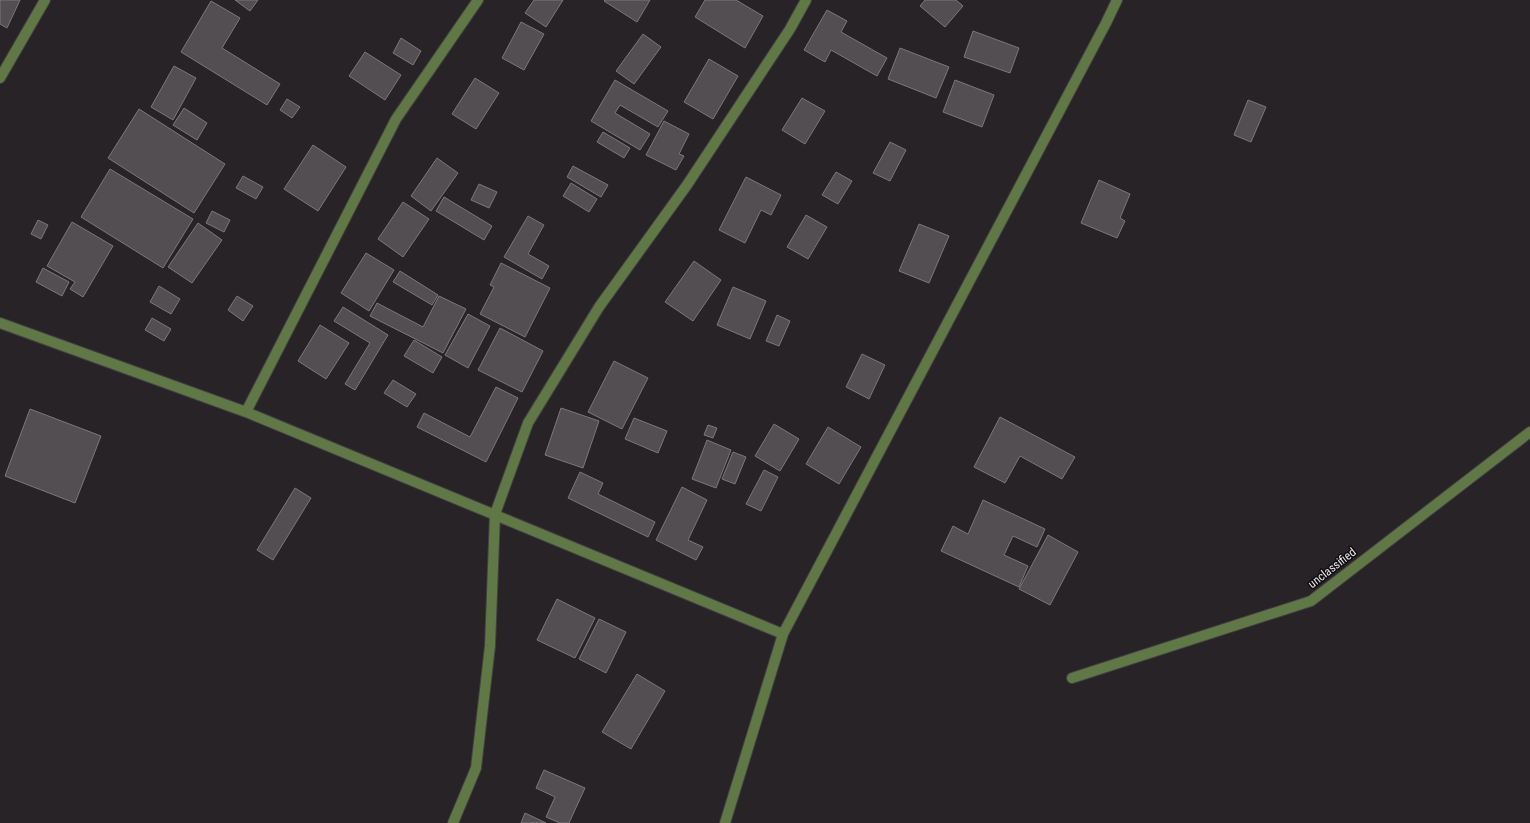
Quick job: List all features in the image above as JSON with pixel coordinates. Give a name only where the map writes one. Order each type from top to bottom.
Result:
[{"type":"street","points":[[0,78],[45,0]]},
{"type":"street","points":[[246,412],[396,119],[478,0]]},
{"type":"street","points":[[453,823],[476,768],[490,646],[495,514],[528,423],[598,307],[687,185],[790,29],[806,0]]},
{"type":"street","points":[[725,823],[782,634],[1117,0]]},
{"type":"street","points":[[0,323],[246,412],[782,634]]},
{"type":"street","name":"unclassified","points":[[1072,678],[1311,601],[1530,432]]},
{"type":"building","points":[[0,0],[20,0],[7,28],[0,24]]},
{"type":"building","points":[[235,0],[258,0],[250,11]]},
{"type":"building","points":[[534,0],[563,0],[546,27],[525,13]]},
{"type":"building","points":[[650,0],[637,22],[604,1]]},
{"type":"building","points":[[705,0],[736,0],[763,16],[745,48],[695,17]]},
{"type":"building","points":[[925,0],[956,0],[963,6],[945,27],[920,6]]},
{"type":"building","points":[[211,1],[240,18],[222,48],[280,84],[267,105],[181,52]]},
{"type":"building","points":[[827,10],[847,21],[841,32],[887,58],[877,76],[831,50],[825,62],[804,50]]},
{"type":"building","points":[[521,22],[544,34],[524,70],[502,58]]},
{"type":"building","points":[[973,31],[1019,48],[1010,73],[964,57]]},
{"type":"building","points":[[643,34],[661,47],[634,84],[616,71]]},
{"type":"building","points":[[401,38],[421,51],[413,65],[393,53]]},
{"type":"building","points":[[900,48],[949,67],[936,98],[888,79]]},
{"type":"building","points":[[365,52],[401,75],[385,100],[349,76]]},
{"type":"building","points":[[709,59],[738,76],[713,119],[684,102]]},
{"type":"building","points":[[174,66],[196,78],[173,120],[151,107]]},
{"type":"building","points":[[475,78],[499,93],[476,129],[452,114]]},
{"type":"building","points":[[615,80],[668,111],[658,127],[620,105],[615,113],[650,134],[640,150],[591,121]]},
{"type":"building","points":[[955,80],[994,95],[982,127],[943,112]]},
{"type":"building","points":[[802,98],[825,111],[805,144],[782,130]]},
{"type":"building","points":[[287,99],[300,107],[292,118],[280,110]]},
{"type":"building","points":[[1248,100],[1266,107],[1251,142],[1234,135]]},
{"type":"building","points":[[184,108],[207,123],[197,140],[173,125]]},
{"type":"building","points":[[139,109],[225,164],[194,213],[108,158]]},
{"type":"building","points":[[664,121],[689,134],[679,154],[684,156],[676,170],[646,155]]},
{"type":"building","points":[[603,132],[630,148],[624,158],[597,142]]},
{"type":"building","points":[[890,142],[906,150],[890,181],[873,173]]},
{"type":"building","points":[[313,145],[346,167],[318,211],[284,189]]},
{"type":"building","points":[[437,158],[458,173],[431,211],[411,196]]},
{"type":"building","points":[[573,166],[608,185],[601,197],[567,177]]},
{"type":"building","points":[[110,169],[193,219],[163,268],[81,217]]},
{"type":"building","points":[[836,172],[852,181],[838,204],[822,195]]},
{"type":"building","points":[[243,176],[263,187],[256,199],[236,188]]},
{"type":"building","points":[[746,177],[781,195],[771,215],[761,210],[745,243],[719,230]]},
{"type":"building","points":[[1099,180],[1130,194],[1120,218],[1125,221],[1117,238],[1081,223]]},
{"type":"building","points":[[571,183],[597,199],[589,212],[563,196]]},
{"type":"building","points":[[479,184],[497,192],[489,208],[471,200]]},
{"type":"building","points":[[444,197],[492,226],[484,240],[436,211]]},
{"type":"building","points":[[403,202],[429,219],[403,257],[378,239]]},
{"type":"building","points":[[212,211],[230,220],[224,232],[206,223]]},
{"type":"building","points":[[806,215],[827,227],[808,259],[787,247]]},
{"type":"building","points":[[528,216],[544,225],[528,254],[549,266],[542,279],[504,257]]},
{"type":"building","points":[[38,220],[48,225],[41,239],[31,234]]},
{"type":"building","points":[[72,222],[113,246],[83,297],[70,289],[75,282],[47,266]]},
{"type":"building","points":[[198,223],[222,240],[192,283],[168,267]]},
{"type":"building","points":[[919,224],[949,236],[929,283],[899,271]]},
{"type":"building","points":[[366,253],[394,270],[369,311],[341,293]]},
{"type":"building","points":[[694,261],[721,280],[693,321],[665,302]]},
{"type":"building","points":[[501,263],[550,288],[525,337],[480,314],[494,287],[490,285]]},
{"type":"building","points":[[43,268],[69,282],[62,296],[36,282]]},
{"type":"building","points":[[400,271],[438,295],[432,305],[393,282]]},
{"type":"building","points":[[159,286],[180,299],[171,314],[150,302]]},
{"type":"building","points":[[733,287],[766,301],[750,339],[717,325]]},
{"type":"building","points":[[237,296],[253,306],[243,321],[228,310]]},
{"type":"building","points":[[439,296],[466,309],[443,353],[370,316],[377,303],[423,327]]},
{"type":"building","points":[[343,307],[388,335],[355,390],[345,384],[370,343],[334,321]]},
{"type":"building","points":[[468,314],[490,326],[468,368],[445,355]]},
{"type":"building","points":[[777,315],[790,321],[779,346],[766,341]]},
{"type":"building","points":[[152,318],[171,329],[164,341],[145,330]]},
{"type":"building","points":[[320,325],[349,343],[326,379],[298,361]]},
{"type":"building","points":[[500,328],[543,351],[522,392],[478,370]]},
{"type":"building","points":[[414,340],[442,357],[433,373],[404,356]]},
{"type":"building","points":[[862,354],[885,365],[869,399],[846,387]]},
{"type":"building","points":[[614,361],[648,378],[622,429],[588,412]]},
{"type":"building","points":[[393,380],[416,394],[407,407],[384,393]]},
{"type":"building","points":[[496,387],[518,398],[486,462],[417,427],[424,413],[470,437]]},
{"type":"building","points":[[561,408],[599,421],[583,468],[545,455]]},
{"type":"building","points":[[30,409],[101,436],[75,503],[5,476]]},
{"type":"building","points":[[1000,417],[1075,457],[1062,479],[1020,456],[1005,483],[974,467]]},
{"type":"building","points":[[634,418],[667,431],[658,453],[625,439]]},
{"type":"building","points":[[774,424],[799,439],[780,471],[755,456]]},
{"type":"building","points":[[708,425],[717,428],[713,438],[704,435]]},
{"type":"building","points":[[828,427],[861,447],[839,484],[806,464]]},
{"type":"building","points":[[707,440],[731,450],[716,488],[692,479]]},
{"type":"building","points":[[733,452],[746,457],[735,484],[722,479]]},
{"type":"building","points":[[764,470],[778,477],[761,511],[746,504]]},
{"type":"building","points":[[580,472],[603,483],[598,494],[655,522],[648,537],[568,498]]},
{"type":"building","points":[[682,487],[707,500],[688,540],[703,547],[696,560],[656,540]]},
{"type":"building","points":[[295,488],[311,498],[273,560],[257,550]]},
{"type":"building","points":[[983,500],[1045,529],[1037,547],[1013,536],[1004,555],[1028,566],[1019,587],[941,551],[953,526],[968,534]]},
{"type":"building","points":[[1048,535],[1078,552],[1050,605],[1019,589]]},
{"type":"building","points":[[557,599],[595,618],[575,658],[537,640]]},
{"type":"building","points":[[599,619],[626,632],[606,673],[579,659]]},
{"type":"building","points":[[637,674],[665,691],[631,749],[602,732]]},
{"type":"building","points":[[544,770],[585,788],[569,823],[560,823],[546,817],[555,797],[536,788]]},
{"type":"building","points":[[525,813],[546,823],[521,823]]}]
